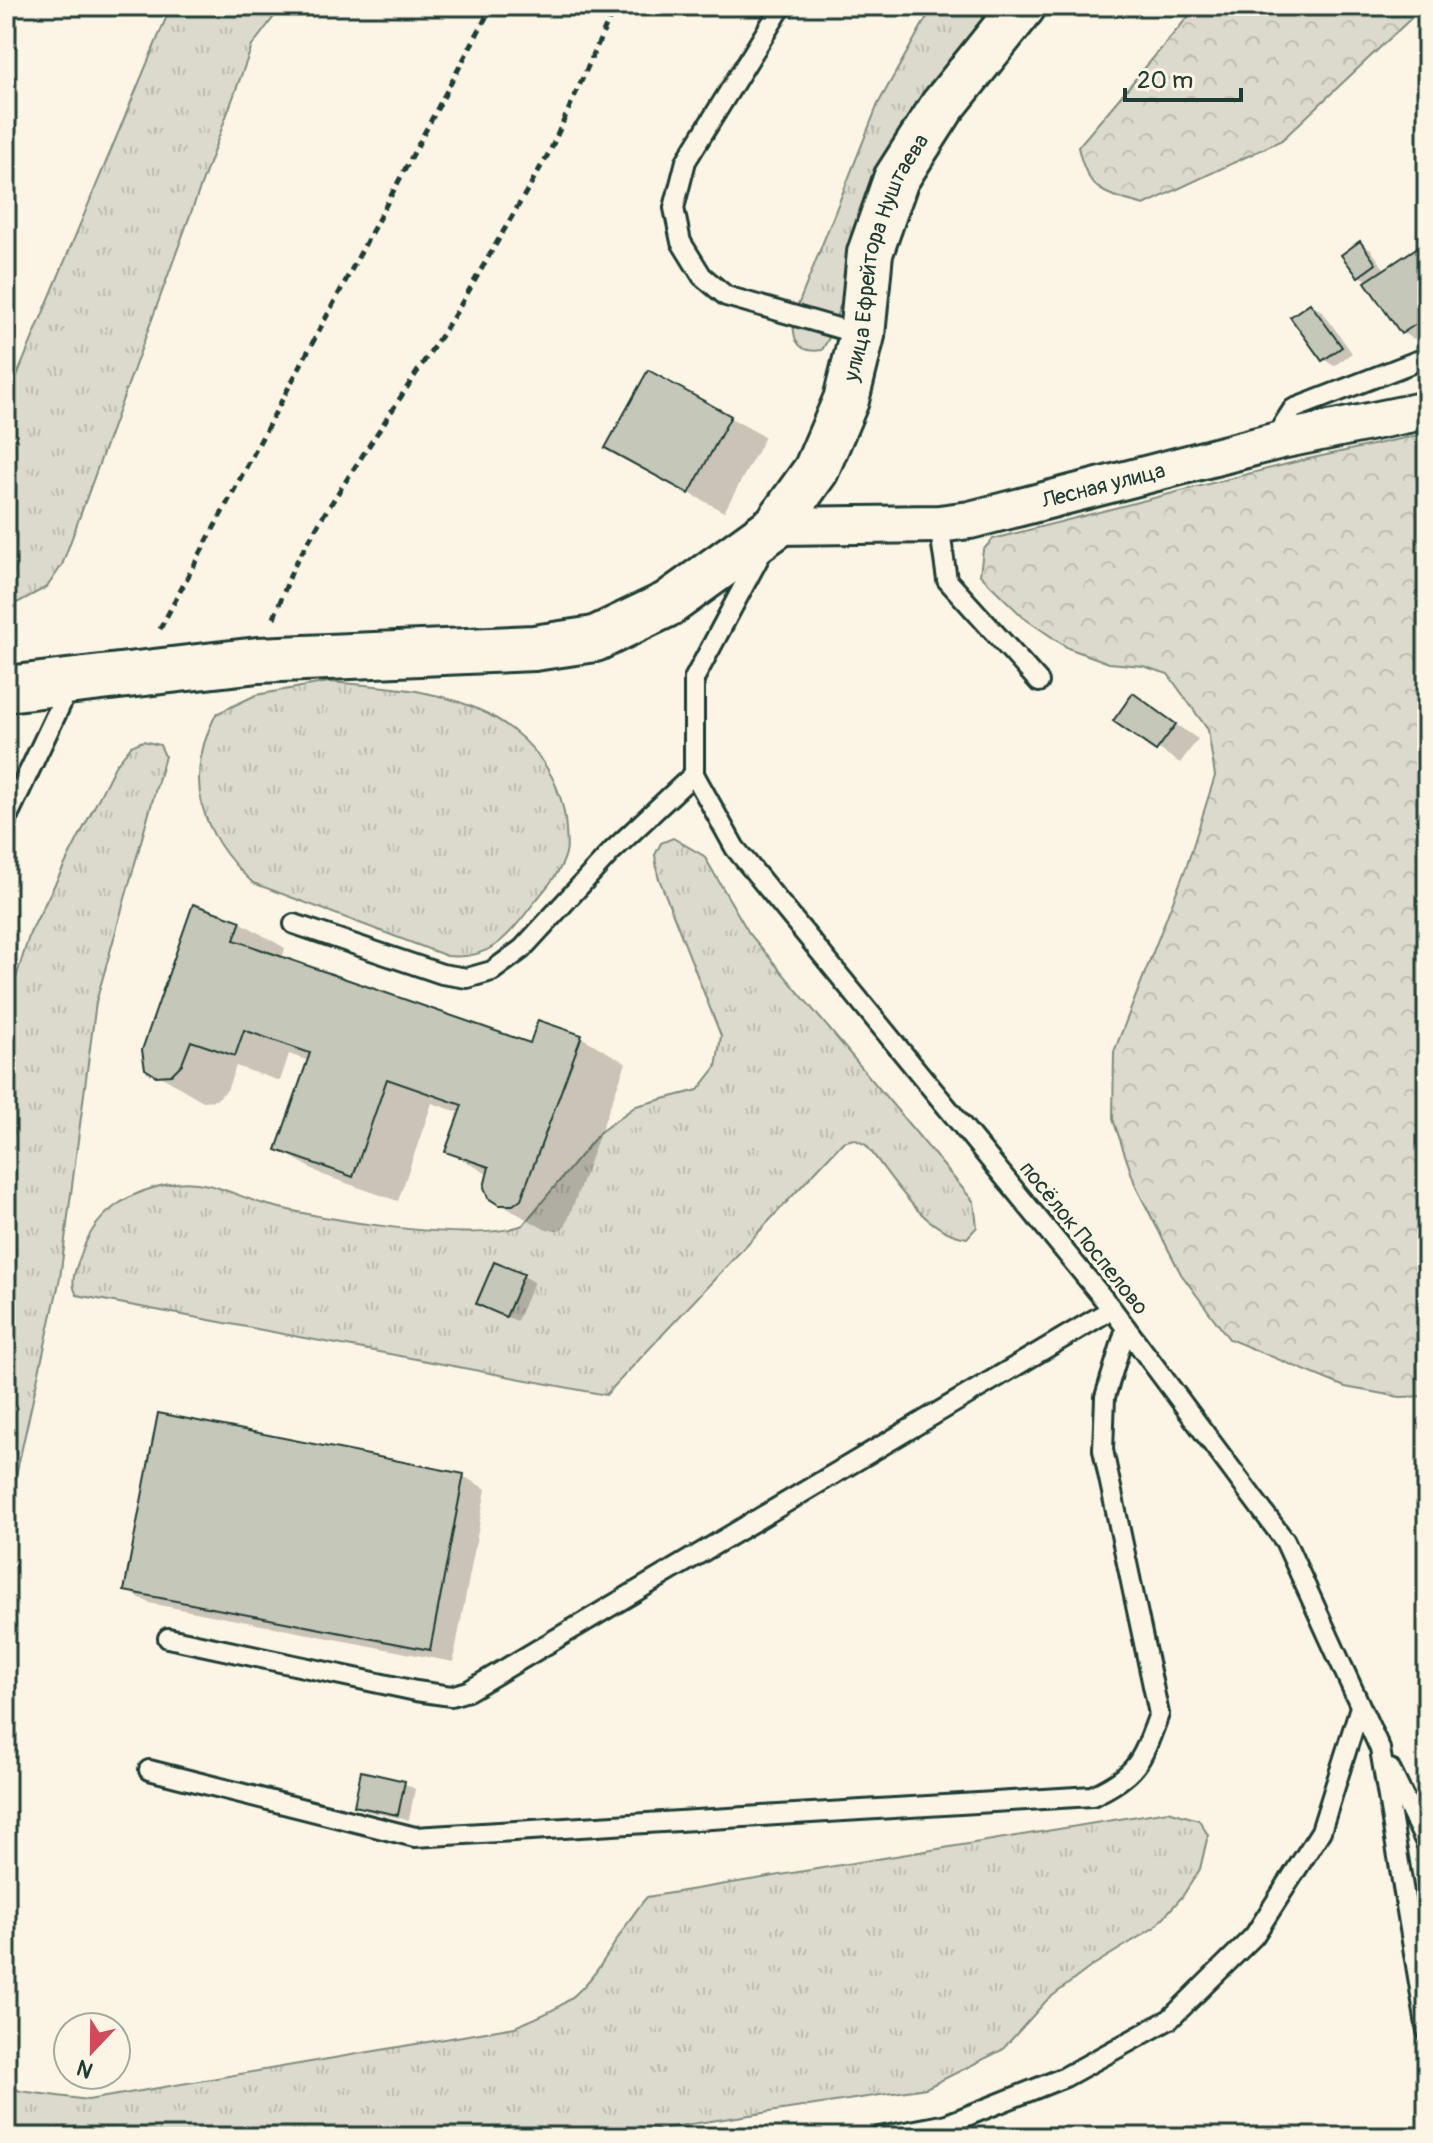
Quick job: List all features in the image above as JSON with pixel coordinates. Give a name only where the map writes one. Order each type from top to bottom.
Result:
[{"type":"main road","name":"улица Ефрейтора Нуштаева","points":[[6,689],[258,660],[534,648],[595,639],[668,604],[776,526],[816,470],[846,400],[862,335],[870,253],[896,179],[942,107],[1023,6]]},
{"type":"street","name":"Лесная улица","points":[[776,526],[939,524],[970,520],[1281,440],[1427,410]]},
{"type":"lane","points":[[782,6],[686,161],[674,208],[681,242],[702,276],[726,296],[862,335]]},
{"type":"lane","points":[[1281,440],[1284,423],[1293,409],[1417,361]]},
{"type":"lane","points":[[939,524],[947,580],[1039,682]]},
{"type":"lane","name":"посёлок Поспелово","points":[[776,526],[694,679],[694,774],[735,848],[1112,1309],[1285,1541],[1380,1749],[1427,2031]]},
{"type":"lane","points":[[6,820],[73,681]]},
{"type":"lane","points":[[294,924],[442,974],[467,978],[492,971],[522,949],[612,851],[694,774]]},
{"type":"lane","points":[[168,1638],[416,1691],[451,1696],[459,1694],[1112,1309]]},
{"type":"lane","points":[[149,1770],[415,1837],[1092,1796],[1124,1781],[1145,1754],[1159,1714],[1103,1450],[1105,1397],[1126,1328]]},
{"type":"lane","points":[[879,2137],[947,2124],[1065,2077],[1170,2019],[1254,1936],[1321,1831],[1360,1707]]},
{"type":"lane","points":[[1380,1749],[1427,1845]]},
{"type":"path","points":[[137,673],[492,6]]},
{"type":"path","points":[[258,660],[293,568],[323,516],[457,311],[550,151],[615,6]]},
{"type":"green space","points":[[171,6],[282,6],[252,46],[62,565],[47,587],[17,603],[6,600],[6,402]]},
{"type":"green space","points":[[933,6],[1002,6],[868,221],[830,336],[822,350],[806,349],[795,336],[795,313],[878,104]]},
{"type":"green space","points":[[1197,6],[1427,7],[1421,9],[1282,140],[1144,205],[1107,193],[1092,182],[1078,147]]},
{"type":"green space","points":[[1427,433],[1427,1396],[1400,1397],[1345,1387],[1229,1339],[1181,1274],[1136,1187],[1113,1119],[1114,1052],[1187,865],[1215,776],[1208,730],[1168,674],[1143,666],[1109,663],[1068,648],[1024,618],[980,575],[983,550],[993,539],[1299,461]]},
{"type":"green space","points":[[329,682],[410,690],[469,705],[519,735],[543,762],[559,793],[564,811],[566,853],[551,882],[513,930],[495,946],[474,955],[447,956],[253,883],[220,846],[202,806],[199,784],[200,762],[216,714],[256,695]]},
{"type":"green space","points":[[143,741],[160,745],[165,756],[96,1002],[60,1278],[6,1520],[6,1010],[30,933],[115,766],[131,746]]},
{"type":"green space","points":[[673,838],[704,856],[749,933],[974,1202],[977,1227],[967,1238],[951,1234],[922,1215],[866,1145],[854,1139],[843,1142],[606,1395],[77,1295],[73,1284],[75,1272],[83,1249],[98,1223],[119,1203],[132,1196],[176,1183],[199,1183],[289,1210],[395,1228],[469,1232],[523,1225],[600,1132],[636,1106],[698,1090],[716,1067],[721,1036],[658,876],[655,855],[661,843]]},
{"type":"green space","points":[[1168,1811],[1199,1820],[1208,1835],[1200,1869],[1182,1897],[1155,1927],[1092,1966],[1047,2000],[1002,2050],[926,2088],[606,2137],[6,2137],[6,2084],[20,2091],[88,2100],[515,2027],[574,1996],[599,1968],[647,1897]]},
{"type":"building","points":[[1360,241],[1376,264],[1358,277],[1341,255]]},
{"type":"building","points":[[1427,241],[1427,317],[1401,334],[1365,282]]},
{"type":"building","points":[[1310,303],[1342,347],[1322,361],[1290,317]]},
{"type":"building","points":[[648,370],[731,416],[689,494],[605,448]]},
{"type":"building","points":[[1133,693],[1176,724],[1156,751],[1113,721]]},
{"type":"building","points":[[193,904],[241,921],[234,940],[530,1043],[538,1020],[582,1035],[521,1199],[513,1205],[499,1205],[488,1198],[484,1187],[489,1167],[445,1152],[462,1105],[387,1079],[353,1177],[276,1150],[310,1053],[244,1030],[235,1056],[191,1041],[182,1064],[171,1075],[156,1076],[145,1069],[142,1050]]},
{"type":"building","points":[[494,1262],[524,1274],[506,1317],[476,1304]]},
{"type":"building","points":[[158,1413],[464,1474],[430,1650],[124,1591]]},
{"type":"building","points":[[361,1771],[405,1781],[398,1815],[354,1806]]}]
